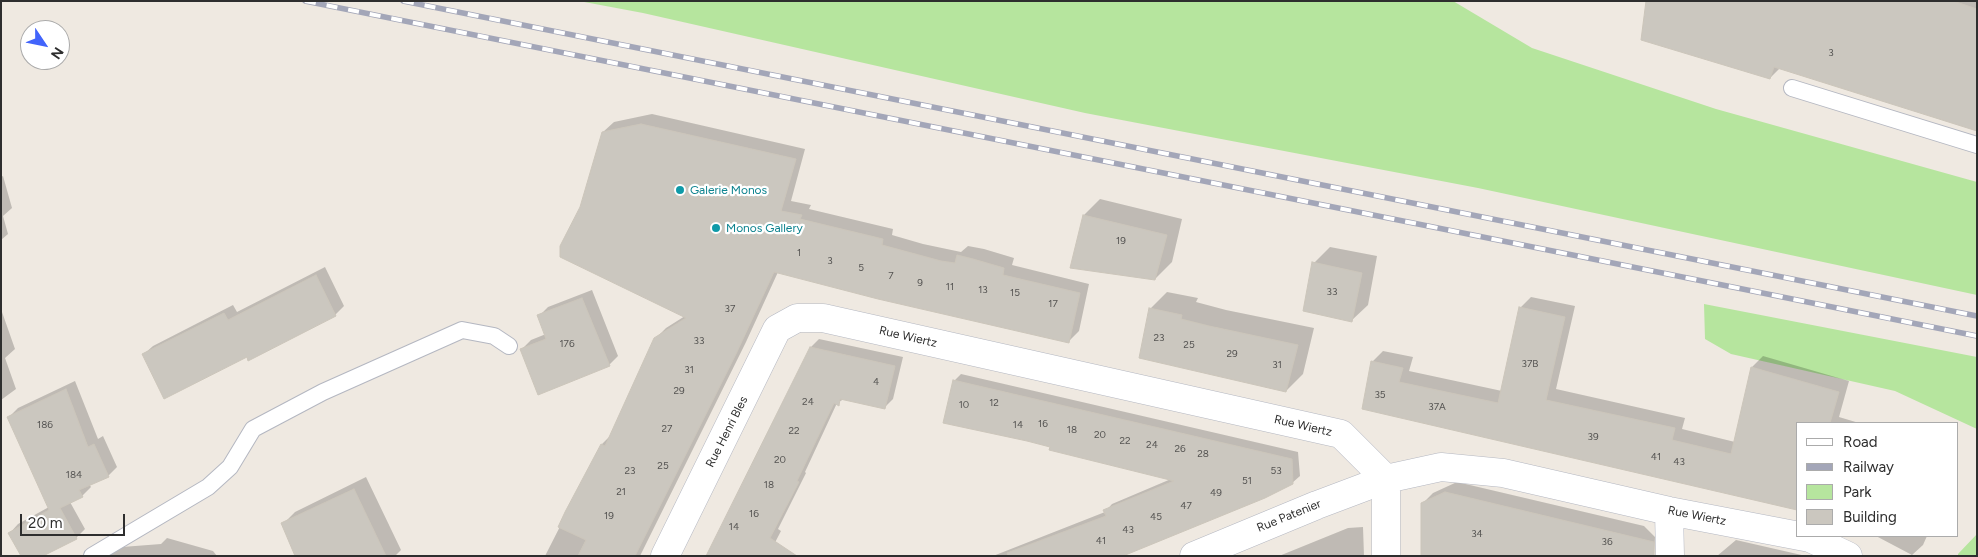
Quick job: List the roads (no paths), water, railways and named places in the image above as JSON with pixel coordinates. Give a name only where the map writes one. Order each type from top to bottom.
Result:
[{"type":"street","name":"Rue Wiertz","points":[[797,318],[822,318],[1341,434],[1386,480],[1441,467],[1503,473],[1624,499],[1669,511],[1796,535]]},
{"type":"street","name":"Rue Henri Bles","points":[[665,556],[777,329],[797,318]]},
{"type":"street","name":"Rue Patenier","points":[[1194,556],[1317,505],[1386,480]]},
{"type":"street","points":[[1386,480],[1386,556]]},
{"type":"street","points":[[1669,511],[1670,556]]},
{"type":"street","name":"Rue Wiertz","points":[[1805,537],[1848,556]]},
{"type":"lane","points":[[1792,88],[1977,145]]},
{"type":"lane","points":[[92,556],[208,487],[230,467],[253,429],[323,392],[462,330],[494,336],[509,346]]},
{"type":"railway","points":[[305,1],[1977,336]]},
{"type":"railway","points":[[403,1],[1977,316]]},
{"type":"place","name":"Galerie Monos","points":[[680,190]]},
{"type":"place","name":"Monos Gallery","points":[[716,228]]}]
